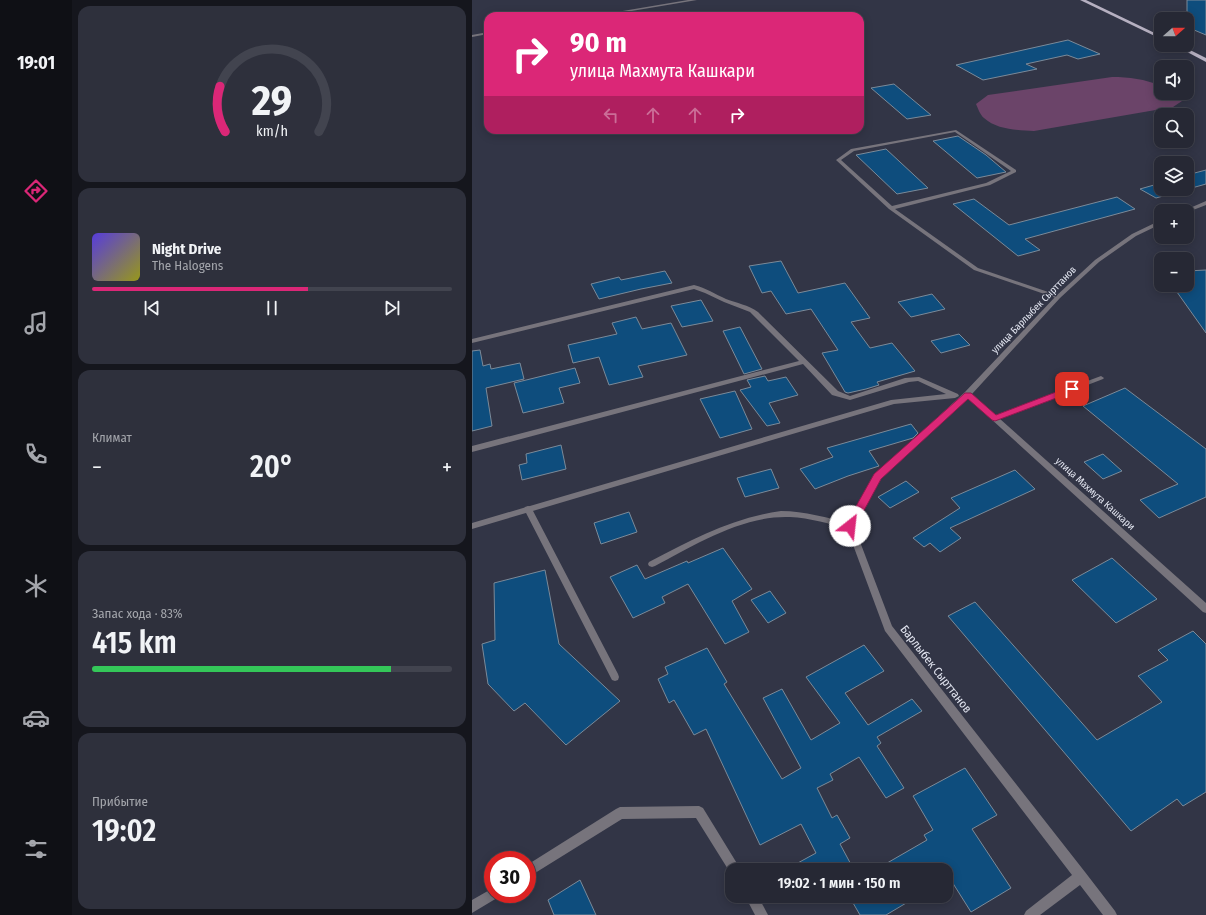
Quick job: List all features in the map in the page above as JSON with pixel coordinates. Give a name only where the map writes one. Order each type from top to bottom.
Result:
[{"type":"main road","points":[[1082,0],[1154,35]]},
{"type":"main road","points":[[1190,52],[1206,60]]},
{"type":"street","points":[[621,12],[695,0]]},
{"type":"street","points":[[472,36],[484,34]]},
{"type":"street","points":[[1194,208],[1206,203]]},
{"type":"street","name":"улица Барлыбек Сырттанов","points":[[968,394],[1058,297],[1097,261],[1134,235],[1154,225]]},
{"type":"street","points":[[472,341],[694,287],[703,288],[725,301],[750,309],[835,393],[842,396],[850,398],[908,380],[919,379],[955,396]]},
{"type":"street","points":[[472,449],[804,362]]},
{"type":"street","points":[[472,526],[894,402],[968,394]]},
{"type":"street","points":[[850,526],[878,476],[968,394]]},
{"type":"street","name":"улица Махмута Кашкари","points":[[968,394],[1206,609]]},
{"type":"street","name":"Барлыбек Сырттанов","points":[[850,526],[888,628],[1111,915]]},
{"type":"street","points":[[536,866],[620,813],[652,812],[699,812],[731,863]]},
{"type":"street","points":[[1030,915],[1081,876]]},
{"type":"street","points":[[472,907],[484,900]]},
{"type":"street","points":[[755,903],[762,915]]},
{"type":"lane","points":[[890,208],[988,184],[1014,171],[956,131],[853,150],[838,160],[890,208],[976,269],[1058,297]]},
{"type":"lane","points":[[995,418],[1101,378]]},
{"type":"lane","points":[[528,509],[615,677]]},
{"type":"lane","points":[[652,564],[715,532],[750,520],[781,514],[810,516],[850,526]]},
{"type":"shaded area","points":[[1112,77],[1125,77],[1154,84],[1154,100],[1182,101],[1173,107],[1154,108],[1154,110],[1034,131],[1008,129],[989,122],[980,113],[976,104],[988,95]]},
{"type":"building","points":[[1187,0],[1206,0],[1206,35],[1194,30],[1194,12],[1187,12]]},
{"type":"building","points":[[1068,40],[1100,54],[1078,59],[1067,55],[1026,64],[1037,69],[983,80],[956,65]]},
{"type":"building","points":[[894,84],[931,115],[907,119],[871,88]]},
{"type":"building","points":[[958,136],[986,155],[1006,172],[977,178],[933,141]]},
{"type":"building","points":[[886,149],[928,188],[897,194],[856,155]]},
{"type":"building","points":[[1206,170],[1206,184],[1194,187],[1194,173]]},
{"type":"building","points":[[1154,185],[1154,196],[1163,196],[1156,198],[1140,189]]},
{"type":"building","points":[[1117,197],[1135,209],[1025,239],[1040,250],[1018,256],[953,204],[974,199],[1009,225]]},
{"type":"building","points":[[781,261],[798,293],[845,283],[870,318],[851,322],[870,348],[892,343],[915,371],[877,382],[879,385],[866,389],[848,393],[845,392],[822,353],[838,350],[811,309],[786,314],[771,291],[762,293],[749,266]]},
{"type":"building","points":[[1206,270],[1206,333],[1177,292],[1194,292],[1194,271]]},
{"type":"building","points":[[665,271],[672,283],[599,299],[591,284],[619,277],[621,280]]},
{"type":"building","points":[[932,294],[945,309],[911,317],[898,302]]},
{"type":"building","points":[[701,300],[713,321],[682,327],[671,306]]},
{"type":"building","points":[[636,317],[642,329],[671,323],[687,355],[638,366],[643,377],[609,385],[599,357],[573,363],[568,345],[617,334],[612,323]]},
{"type":"building","points":[[740,327],[762,369],[744,374],[723,331]]},
{"type":"building","points":[[959,334],[970,345],[941,353],[931,341]]},
{"type":"building","points":[[480,350],[483,366],[490,364],[491,369],[520,363],[524,379],[486,388],[492,426],[472,431],[472,351]]},
{"type":"building","points":[[575,368],[580,383],[559,388],[564,403],[523,413],[514,383]]},
{"type":"building","points":[[765,376],[768,381],[786,377],[798,395],[769,403],[780,423],[767,426],[740,390],[751,387],[747,380]]},
{"type":"building","points":[[1125,388],[1206,449],[1206,497],[1159,518],[1140,500],[1178,484],[1083,406]]},
{"type":"building","points":[[735,391],[752,429],[720,438],[700,399]]},
{"type":"building","points":[[911,424],[918,433],[913,438],[869,451],[879,466],[815,489],[800,469],[833,457],[827,448]]},
{"type":"building","points":[[561,445],[566,469],[522,480],[519,465],[527,463],[526,454]]},
{"type":"building","points":[[1103,454],[1122,471],[1103,479],[1084,462]]},
{"type":"building","points":[[771,469],[779,488],[745,497],[737,478]]},
{"type":"building","points":[[1015,470],[1035,489],[950,528],[961,538],[940,552],[930,543],[924,547],[913,538],[960,508],[951,498]]},
{"type":"building","points":[[906,481],[919,492],[890,508],[878,497]]},
{"type":"building","points":[[629,512],[637,532],[601,544],[594,523]]},
{"type":"building","points":[[723,548],[752,589],[732,601],[749,632],[725,644],[688,584],[662,597],[665,603],[633,618],[610,577],[637,565],[645,579],[687,561],[688,563]]},
{"type":"building","points":[[1112,558],[1157,599],[1116,623],[1072,580]]},
{"type":"building","points":[[545,570],[559,644],[620,701],[566,745],[525,703],[514,711],[488,684],[482,644],[495,640],[494,583]]},
{"type":"building","points":[[770,591],[786,613],[768,623],[751,600]]},
{"type":"building","points":[[975,602],[1097,740],[1162,702],[1138,676],[1168,660],[1158,650],[1193,631],[1206,644],[1206,792],[1183,806],[1177,799],[1131,831],[948,616]]},
{"type":"building","points":[[864,645],[884,671],[845,693],[868,725],[912,699],[922,711],[877,737],[881,743],[877,746],[904,788],[886,798],[859,757],[830,774],[833,780],[817,788],[832,818],[837,815],[850,838],[840,844],[850,863],[798,863],[816,853],[801,824],[760,845],[706,729],[694,735],[674,700],[669,703],[658,679],[668,674],[665,667],[707,648],[727,682],[724,684],[782,779],[801,768],[763,698],[782,689],[811,740],[840,723],[806,677]]},
{"type":"building","points":[[965,768],[997,815],[972,829],[1011,888],[971,912],[953,883],[953,863],[887,863],[927,840],[924,835],[933,830],[913,796]]},
{"type":"building","points":[[580,880],[596,915],[554,915],[548,900]]},
{"type":"building","points":[[853,903],[906,903],[886,915],[860,915]]},
{"type":"route","points":[[850,526],[878,476],[968,394],[995,418],[1072,389]]}]
